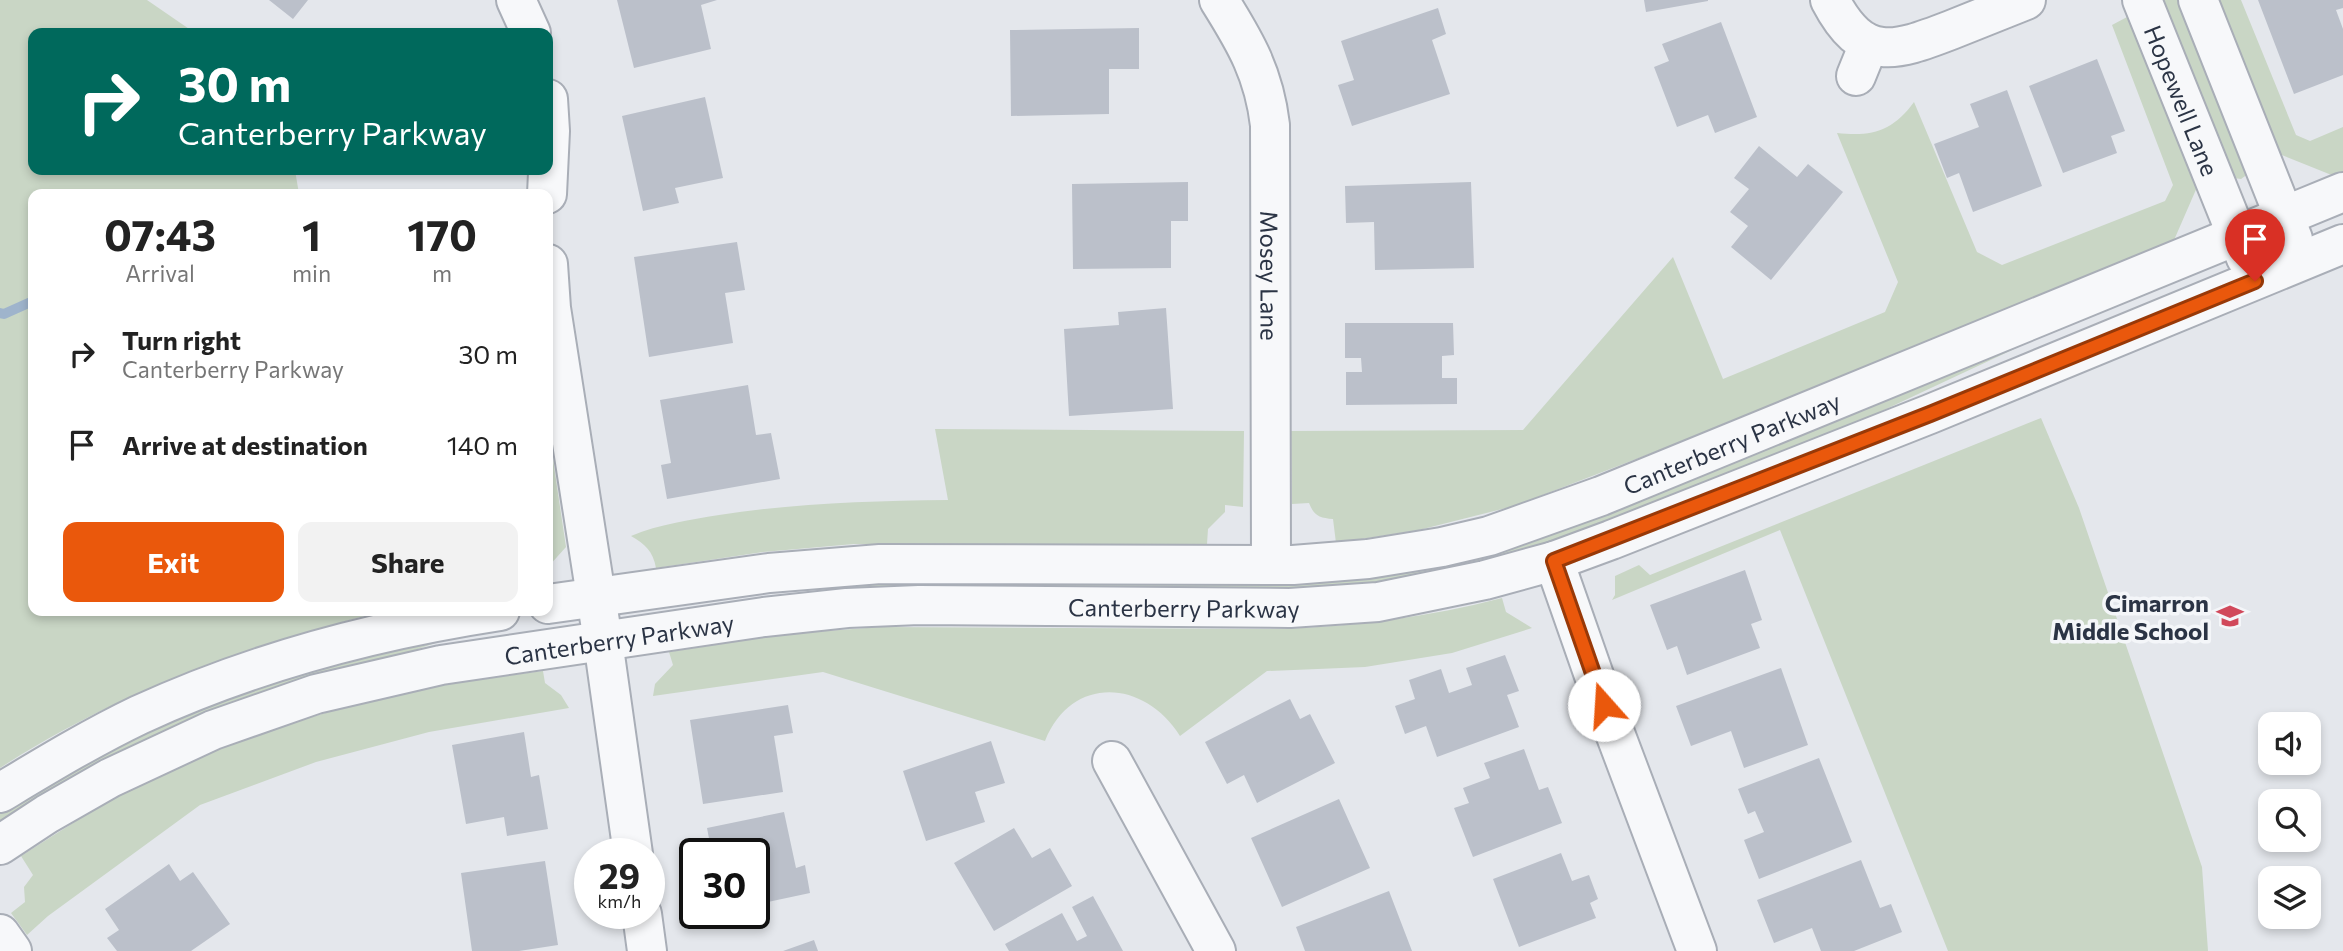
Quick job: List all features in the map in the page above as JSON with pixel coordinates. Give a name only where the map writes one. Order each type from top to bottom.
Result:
[{"type":"street","points":[[516,0],[529,28]]},
{"type":"street","name":"Mosey Lane","points":[[1219,0],[1261,78],[1269,125],[1271,564]]},
{"type":"street","points":[[1830,0],[1846,26],[1857,37],[1862,60],[1902,48],[2026,0]]},
{"type":"street","name":"Hopewell Lane","points":[[2142,0],[2255,281]]},
{"type":"street","points":[[2198,0],[2302,261]]},
{"type":"street","name":"Canterberry Parkway","points":[[553,603],[769,573],[880,564],[1339,562],[1407,554],[1454,544],[1519,527],[1601,496],[2343,192]]},
{"type":"street","name":"Canterberry Parkway","points":[[0,845],[47,814],[133,766],[213,730],[290,702],[352,684],[441,665],[764,617],[846,608],[919,605],[1267,608],[1391,600],[1453,588],[1554,561],[1930,414],[2343,244]]},
{"type":"street","points":[[553,321],[631,838]]},
{"type":"street","points":[[1554,561],[1604,705],[1697,951]]},
{"type":"street","name":"Canterberry Parkway","points":[[0,793],[102,734],[181,697],[248,671],[347,640],[470,616]]},
{"type":"street","points":[[1112,761],[1216,951]]},
{"type":"street","points":[[644,929],[647,951]]},
{"type":"street","points":[[0,934],[12,951]]},
{"type":"green space","points":[[0,0],[147,0],[188,28],[28,28],[28,175],[296,175],[298,189],[28,189],[28,616],[365,616],[234,656],[137,694],[90,716],[0,768]]},
{"type":"green space","points":[[2163,0],[2181,0],[2248,174],[2241,179],[2234,178]]},
{"type":"green space","points":[[2215,0],[2241,0],[2296,135],[2310,141],[2343,127],[2343,177],[2339,178],[2277,153]]},
{"type":"green space","points":[[2129,16],[2198,185],[2171,247],[1514,506],[1419,530],[1336,543],[1333,519],[1318,516],[1309,503],[1292,504],[1291,431],[1523,430],[1673,257],[1723,379],[1885,312],[1898,282],[1837,133],[1861,134],[1881,130],[1898,120],[1914,102],[1977,252],[2002,265],[2165,201],[2173,185],[2112,25]]},
{"type":"green space","points":[[2195,272],[2191,276],[2027,343],[1837,432],[1565,544],[1397,588],[722,607],[886,579],[1365,573]]},
{"type":"green space","points":[[2041,418],[2079,508],[2202,867],[2208,951],[1948,951],[1780,530],[1612,600],[1615,595],[1615,576],[1639,565],[1650,575]]},
{"type":"green space","points":[[935,429],[1244,431],[1243,507],[1225,505],[1225,512],[1208,529],[1207,544],[854,544],[763,552],[656,568],[648,549],[631,536],[675,523],[748,511],[834,503],[948,500]]},
{"type":"green space","points":[[553,460],[566,547],[553,561]]},
{"type":"green space","points":[[1502,598],[1506,612],[1532,628],[1452,653],[1365,667],[1267,671],[1180,736],[1165,717],[1148,704],[1129,695],[1110,692],[1090,695],[1073,704],[1057,719],[1045,741],[823,672],[653,696],[655,684],[673,665],[669,652],[785,634],[880,627],[1283,629],[1393,620]]},
{"type":"green space","points":[[474,630],[267,700],[0,832],[0,808],[13,799],[240,685]]},
{"type":"green space","points":[[543,671],[545,683],[561,695],[569,708],[429,732],[316,762],[200,805],[48,916],[27,935],[11,913],[25,902],[24,887],[33,875],[21,856],[94,810],[158,776],[260,734],[387,696]]},
{"type":"building","points":[[269,0],[308,0],[293,19]]},
{"type":"building","points":[[617,0],[717,0],[701,5],[711,49],[634,68]]},
{"type":"building","points":[[1644,0],[1708,0],[1708,1],[1646,12]]},
{"type":"building","points":[[2258,0],[2343,0],[2343,8],[2336,10],[2343,29],[2343,75],[2294,94]]},
{"type":"building","points":[[1438,8],[1446,34],[1432,40],[1450,94],[1352,126],[1338,85],[1354,80],[1341,41]]},
{"type":"building","points":[[1721,22],[1757,117],[1715,133],[1708,115],[1677,127],[1654,67],[1669,61],[1662,44]]},
{"type":"building","points":[[1139,28],[1139,69],[1109,69],[1109,114],[1011,116],[1010,30]]},
{"type":"building","points":[[2097,59],[2125,131],[2111,136],[2117,153],[2063,173],[2029,86]]},
{"type":"building","points":[[2007,90],[2042,186],[1973,212],[1959,173],[1947,178],[1934,144],[1979,127],[1970,104]]},
{"type":"building","points":[[705,97],[723,178],[675,188],[679,203],[643,211],[622,116]]},
{"type":"building","points":[[1759,146],[1797,177],[1808,164],[1843,192],[1771,280],[1731,247],[1748,226],[1730,212],[1749,189],[1734,178]]},
{"type":"building","points":[[1188,182],[1188,221],[1171,221],[1171,268],[1073,269],[1072,184]]},
{"type":"building","points":[[1471,182],[1474,268],[1375,270],[1374,222],[1346,223],[1345,186]]},
{"type":"building","points":[[737,242],[745,290],[725,293],[733,343],[649,357],[634,257]]},
{"type":"building","points":[[1166,308],[1173,409],[1069,416],[1064,329],[1119,325],[1118,312]]},
{"type":"building","points":[[1345,323],[1453,323],[1454,355],[1442,356],[1442,378],[1457,378],[1457,404],[1346,405],[1346,372],[1362,372],[1361,358],[1345,358]]},
{"type":"building","points":[[748,385],[756,435],[771,433],[780,479],[667,499],[661,465],[671,463],[660,400]]},
{"type":"building","points":[[1745,570],[1762,620],[1751,624],[1760,648],[1687,675],[1677,646],[1667,650],[1650,605]]},
{"type":"building","points":[[1505,655],[1519,691],[1507,695],[1519,727],[1437,757],[1426,726],[1405,734],[1395,706],[1415,699],[1409,680],[1441,669],[1449,693],[1472,685],[1466,668]]},
{"type":"building","points":[[1781,668],[1808,745],[1744,768],[1731,731],[1691,746],[1676,706]]},
{"type":"building","points":[[1290,699],[1300,719],[1310,714],[1335,763],[1257,803],[1244,775],[1227,784],[1205,742]]},
{"type":"building","points":[[788,705],[793,733],[774,736],[783,792],[703,804],[690,720]]},
{"type":"building","points":[[524,732],[531,777],[539,775],[548,829],[507,836],[504,817],[466,824],[452,745]]},
{"type":"building","points":[[991,741],[1005,783],[975,792],[985,822],[926,841],[903,771]]},
{"type":"building","points":[[1524,749],[1539,790],[1548,787],[1562,823],[1473,857],[1454,808],[1469,803],[1463,788],[1490,778],[1484,763]]},
{"type":"building","points":[[1819,758],[1852,842],[1759,879],[1744,840],[1764,832],[1755,811],[1748,814],[1738,789]]},
{"type":"building","points":[[1339,799],[1370,868],[1282,907],[1251,838]]},
{"type":"building","points":[[784,812],[796,868],[805,865],[810,893],[770,902],[770,838],[709,838],[707,828]]},
{"type":"building","points":[[1014,828],[1032,858],[1050,848],[1072,886],[994,931],[954,863]]},
{"type":"building","points":[[1561,853],[1572,881],[1589,875],[1598,899],[1590,903],[1596,918],[1519,947],[1493,879]]},
{"type":"building","points":[[1861,860],[1880,908],[1891,904],[1902,932],[1854,951],[1821,951],[1812,928],[1774,943],[1757,900]]},
{"type":"building","points":[[545,861],[558,945],[519,951],[472,951],[461,873]]},
{"type":"building","points":[[169,864],[180,881],[193,872],[230,924],[191,951],[117,951],[107,938],[119,930],[105,909]]},
{"type":"building","points":[[1389,891],[1412,951],[1305,951],[1296,927]]},
{"type":"building","points":[[1093,896],[1123,951],[1009,951],[1005,944],[1062,913],[1077,941],[1087,936],[1072,907]]},
{"type":"building","points":[[814,940],[818,951],[783,951]]},
{"type":"waterway","points":[[0,313],[4,314],[28,303]]},
{"type":"place","name":"Cimarron Middle School","points":[[2230,616]]},
{"type":"route","points":[[1604,705],[1554,561],[1930,414],[2255,281]]}]
